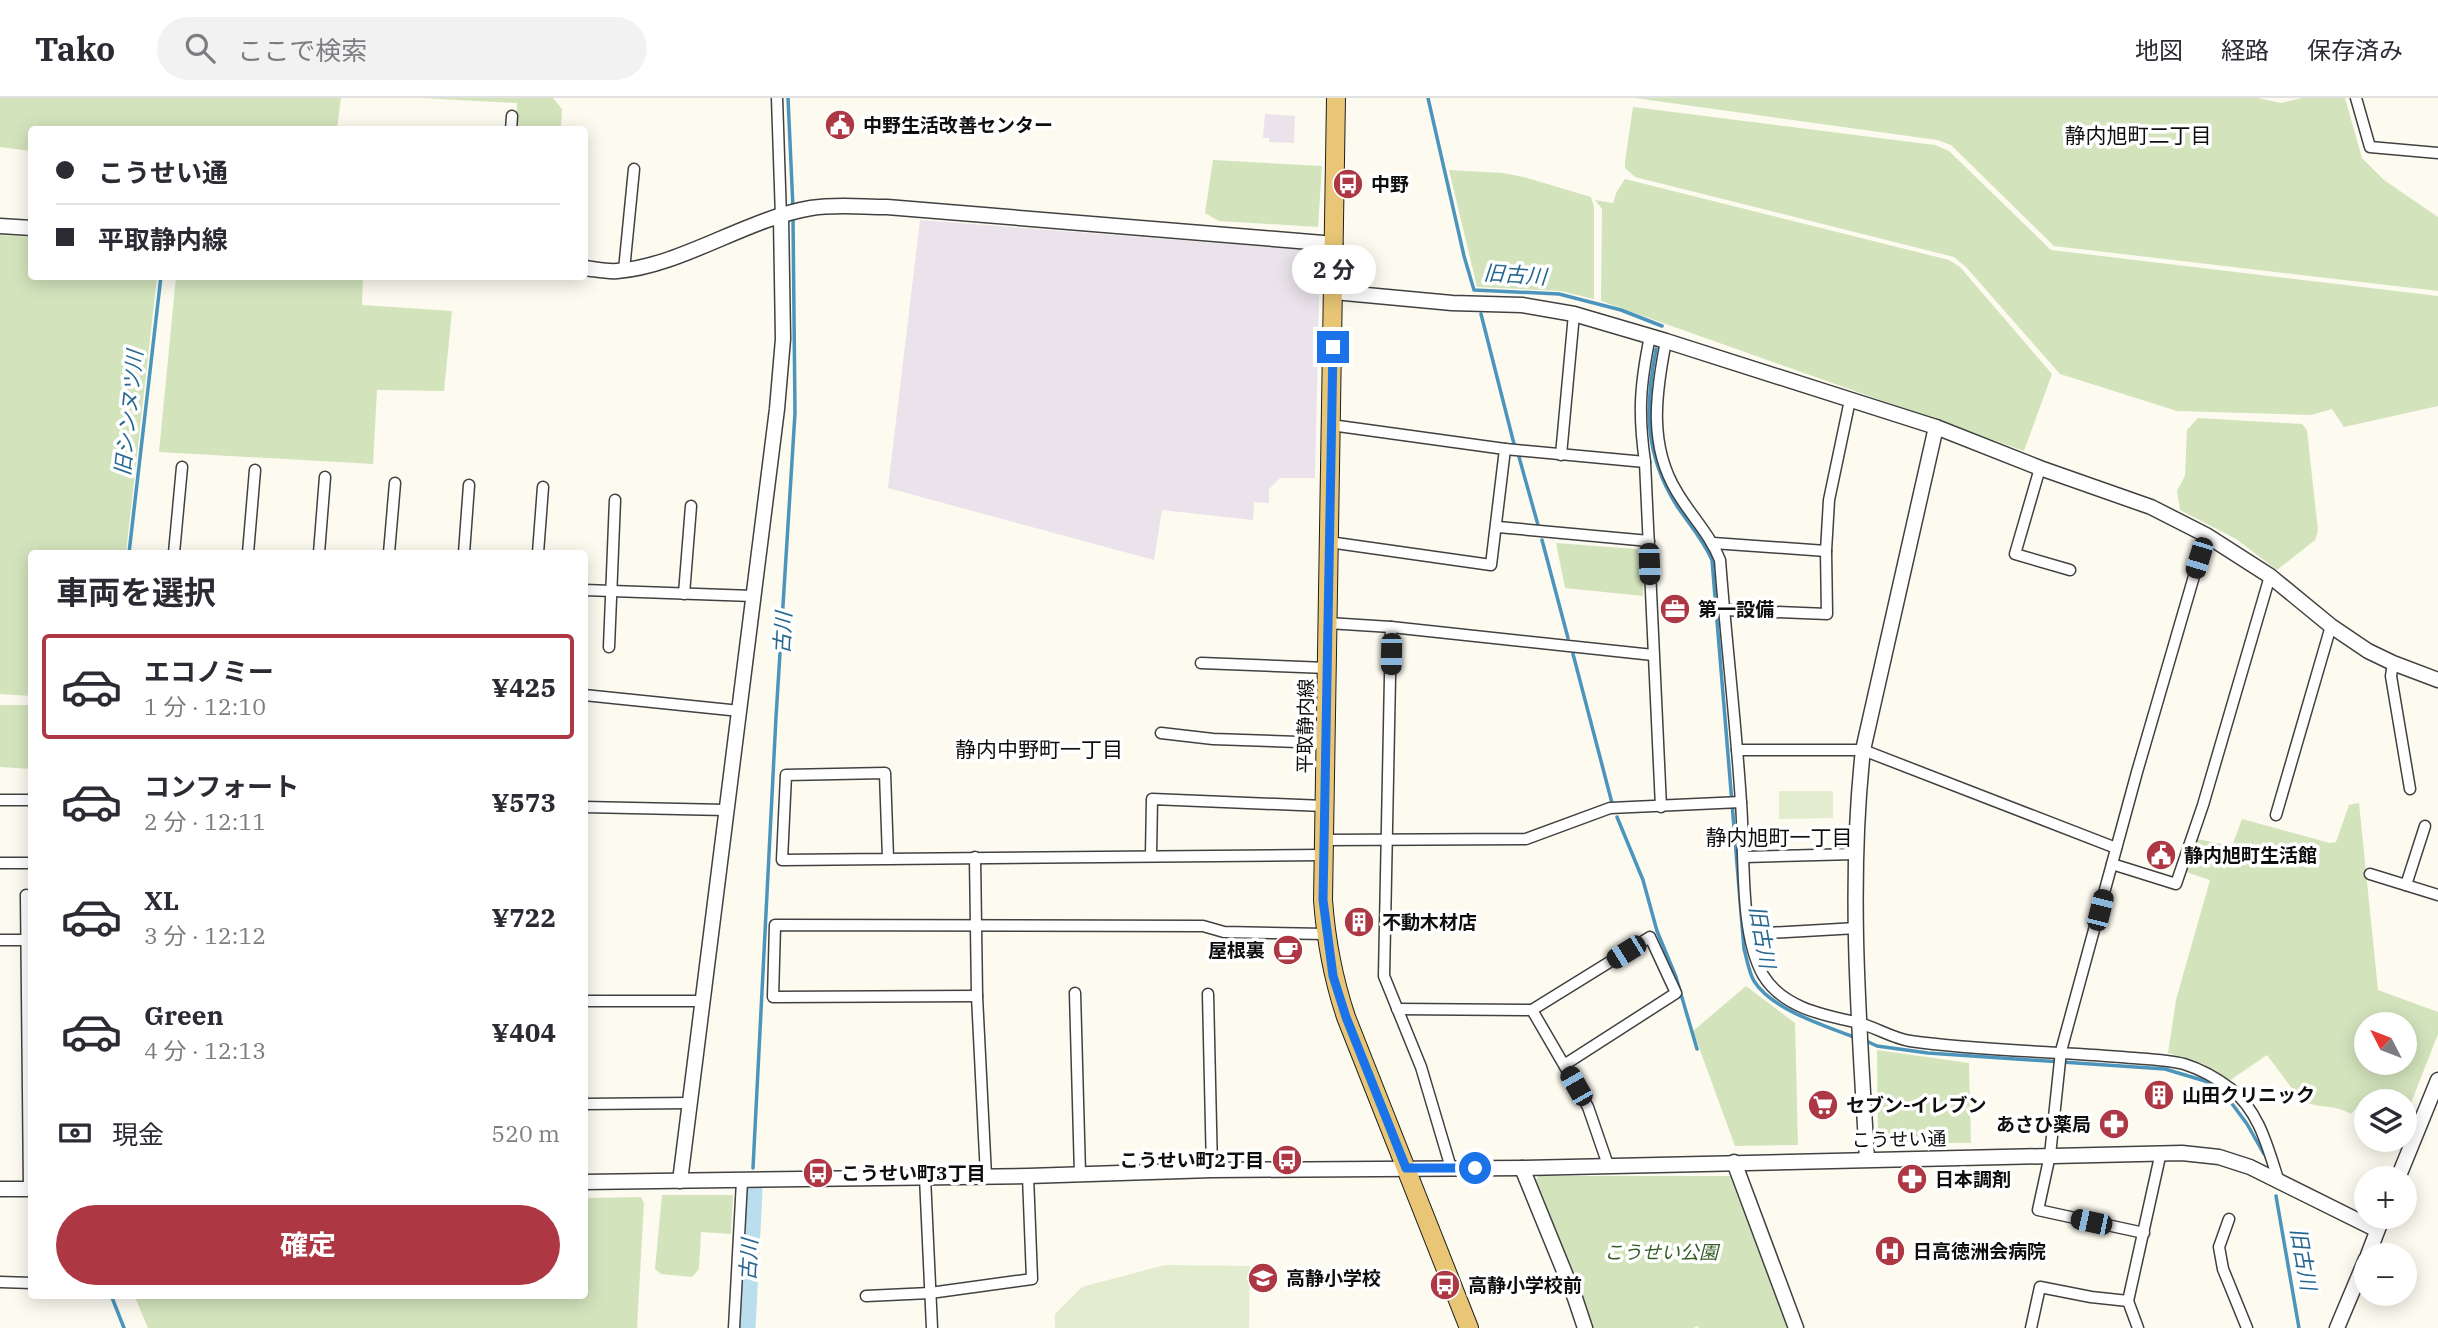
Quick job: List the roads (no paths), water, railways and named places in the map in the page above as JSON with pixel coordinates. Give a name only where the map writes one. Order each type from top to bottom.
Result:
[{"type":"main road","name":"平取静内線","points":[[1336,98],[1323,847],[1325,934],[1333,976],[1346,1017],[1469,1328]]},
{"type":"street","points":[[680,1181],[777,409],[783,339],[778,98]]},
{"type":"street","points":[[2356,98],[2370,147],[2438,153]]},
{"type":"street","points":[[511,126],[512,116]]},
{"type":"street","points":[[624,270],[634,169]]},
{"type":"street","points":[[588,268],[615,271],[662,261],[781,217],[834,207],[887,207],[1335,244]]},
{"type":"street","points":[[0,226],[28,228]]},
{"type":"street","points":[[1334,292],[1452,303],[1522,305],[1574,314],[1936,427],[2040,468],[2151,507],[2206,535],[2270,576],[2331,626],[2368,650],[2393,663],[2438,680]]},
{"type":"street","points":[[1561,455],[1574,314]]},
{"type":"street","points":[[1650,336],[1640,390],[1641,436],[1645,463],[1661,807]]},
{"type":"street","points":[[1666,341],[1657,390],[1657,433],[1662,459],[1677,492],[1713,543],[1720,560],[1737,750],[1735,803],[1745,857],[1746,912],[1755,956],[1764,977],[1798,1005],[1859,1033],[1906,1041],[2060,1058],[2185,1064],[2232,1090],[2246,1106],[2262,1129],[2279,1182]]},
{"type":"street","points":[[1724,610],[1827,614],[1826,551],[1829,500],[1850,400]]},
{"type":"street","points":[[1331,425],[1505,449],[1645,463]]},
{"type":"street","points":[[1867,1159],[1859,1033],[1855,854],[1863,750],[1936,427]]},
{"type":"street","points":[[1329,542],[1491,565],[1498,527],[1505,449]]},
{"type":"street","points":[[174,550],[182,467]]},
{"type":"street","points":[[2040,468],[2015,554],[2070,570]]},
{"type":"street","points":[[248,550],[255,470]]},
{"type":"street","points":[[319,550],[326,477]]},
{"type":"street","points":[[390,550],[395,483]]},
{"type":"street","points":[[464,550],[469,485]]},
{"type":"street","points":[[537,550],[543,487]]},
{"type":"street","points":[[609,647],[615,500]]},
{"type":"street","points":[[684,594],[691,506]]},
{"type":"street","points":[[1498,527],[1648,541]]},
{"type":"street","points":[[2144,1233],[2038,1210],[2050,1155],[2060,1058],[2116,848],[2206,535]]},
{"type":"street","points":[[1713,543],[1826,551]]},
{"type":"street","points":[[2112,864],[2176,884],[2207,792],[2270,576]]},
{"type":"street","points":[[588,590],[754,596]]},
{"type":"street","points":[[1328,623],[1391,627],[1653,656]]},
{"type":"street","points":[[2276,815],[2331,626]]},
{"type":"street","points":[[1391,627],[1384,976],[1421,1067],[1451,1168]]},
{"type":"street","points":[[1201,663],[1327,668]]},
{"type":"street","points":[[2393,663],[2391,676],[2410,789]]},
{"type":"street","points":[[588,695],[740,711]]},
{"type":"street","points":[[1161,733],[1213,739],[1326,743]]},
{"type":"street","points":[[1737,750],[1863,750],[2116,848]]},
{"type":"street","points":[[888,858],[885,772],[786,775],[782,860],[1151,855],[1323,847],[1387,838],[1526,839],[1610,808],[1735,803]]},
{"type":"street","points":[[1151,855],[1152,799],[1324,806]]},
{"type":"street","points":[[0,800],[28,800]]},
{"type":"street","points":[[588,807],[726,810]]},
{"type":"street","points":[[2406,885],[2425,826]]},
{"type":"street","points":[[1745,857],[1855,854]]},
{"type":"street","points":[[975,857],[977,996],[986,1176]]},
{"type":"street","points":[[0,863],[28,863]]},
{"type":"street","points":[[2370,874],[2438,895]]},
{"type":"street","points":[[26,895],[28,1064]]},
{"type":"street","points":[[977,996],[773,997],[775,925],[1203,926],[1224,932],[1325,934]]},
{"type":"street","points":[[1750,933],[1857,928]]},
{"type":"street","points":[[1397,1009],[1532,1010],[1650,937],[1676,993],[1564,1065]]},
{"type":"street","points":[[0,940],[26,940]]},
{"type":"street","points":[[1075,993],[1080,1174]]},
{"type":"street","points":[[1208,994],[1212,1170]]},
{"type":"street","points":[[588,1001],[704,1001]]},
{"type":"street","points":[[1532,1010],[1588,1107],[1608,1165]]},
{"type":"street","points":[[2403,1166],[2438,1080]]},
{"type":"street","points":[[588,1104],[691,1104]]},
{"type":"street","points":[[2138,1328],[2128,1301],[2161,1152]]},
{"type":"street","name":"こうせい通","points":[[588,1182],[1212,1170],[1522,1168],[2161,1152],[2219,1157],[2250,1167],[2279,1182],[2354,1212]]},
{"type":"street","points":[[1734,1162],[1796,1328]]},
{"type":"street","points":[[1522,1168],[1585,1328]]},
{"type":"street","points":[[866,1296],[930,1293],[1032,1279],[1028,1175]]},
{"type":"street","points":[[925,1177],[932,1328]]},
{"type":"street","points":[[734,1328],[742,1181]]},
{"type":"street","points":[[0,1189],[28,1189]]},
{"type":"street","points":[[2229,1219],[2219,1247],[2223,1269],[2247,1328]]},
{"type":"street","points":[[0,1282],[28,1283]]},
{"type":"street","points":[[2031,1328],[2040,1287],[2128,1301]]},
{"type":"street","points":[[2337,1328],[2354,1288]]},
{"type":"waterway","name":"古川","points":[[788,98],[793,208]]},
{"type":"waterway","name":"旧古川","points":[[1428,98],[1474,290],[1559,294],[1621,310],[1662,326]]},
{"type":"waterway","name":"古川","points":[[753,1168],[795,413],[793,216]]},
{"type":"waterway","name":"旧シンヌツ川","points":[[129,550],[161,280]]},
{"type":"waterway","points":[[1481,314],[1514,444]]},
{"type":"waterway","name":"旧古川","points":[[1656,349],[1649,410],[1658,468],[1677,506],[1712,560],[1744,949],[1749,970],[1762,991],[1786,1009],[1856,1038]]},
{"type":"waterway","points":[[1519,457],[1538,525]]},
{"type":"waterway","points":[[1542,540],[1568,638]]},
{"type":"waterway","points":[[1573,654],[1612,803]]},
{"type":"waterway","points":[[1617,817],[1643,880],[1657,931],[1676,977],[1697,1049]]},
{"type":"waterway","name":"旧古川","points":[[1864,1040],[1877,1046],[1928,1053],[2165,1069],[2205,1081],[2227,1097],[2264,1154]]},
{"type":"waterway","name":"古川","points":[[745,1328],[752,1191]]},
{"type":"waterway","name":"旧古川","points":[[2276,1196],[2299,1328]]},
{"type":"waterway","name":"旧シンヌツ川","points":[[113,1299],[124,1328]]},
{"type":"place","name":"中野生活改善センター","points":[[840,125]]},
{"type":"place","name":"中野","points":[[1348,184]]},
{"type":"place","name":"第一設備","points":[[1675,609]]},
{"type":"place","name":"静内旭町生活館","points":[[2161,855]]},
{"type":"place","name":"不動木材店","points":[[1359,922]]},
{"type":"place","name":"屋根裏","points":[[1288,950]]},
{"type":"place","name":"山田クリニック","points":[[2159,1095]]},
{"type":"place","name":"セブン-イレブン","points":[[1823,1105]]},
{"type":"place","name":"あさひ薬局","points":[[2114,1124]]},
{"type":"place","name":"こうせい町2丁目","points":[[1287,1160]]},
{"type":"place","name":"こうせい町3丁目","points":[[818,1173]]},
{"type":"place","name":"日本調剤","points":[[1912,1179]]},
{"type":"place","name":"日高徳洲会病院","points":[[1890,1251]]},
{"type":"place","name":"高静小学校","points":[[1263,1278]]},
{"type":"place","name":"高静小学校前","points":[[1445,1285]]},
{"type":"district","name":"静内旭町二丁目","points":[[2138,136]]},
{"type":"district","name":"静内中野町一丁目","points":[[1039,750]]},
{"type":"district","name":"静内旭町一丁目","points":[[1779,838]]},
{"type":"park label","name":"こうせい公園","points":[[1661,1252]]}]
